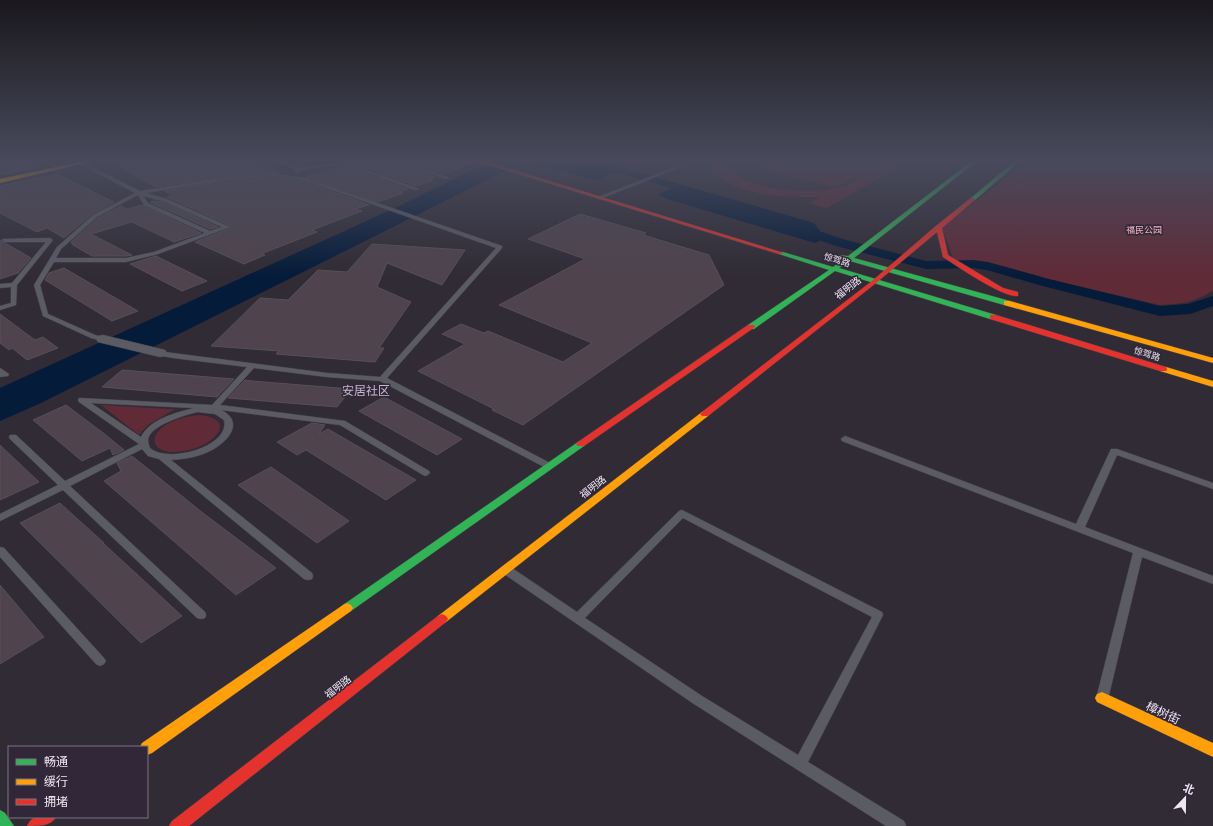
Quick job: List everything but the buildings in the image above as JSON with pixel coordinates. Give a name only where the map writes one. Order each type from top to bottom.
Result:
[{"type":"main road","name":"惊驾路","points":[[603,200],[1213,384]]},
{"type":"main road","points":[[148,747],[549,466],[834,270],[926,200]]},
{"type":"main road","name":"福明路","points":[[178,826],[874,282],[971,200]]},
{"type":"main road","points":[[939,226],[945,256],[981,278],[1001,289],[1149,343]]},
{"type":"main road","name":"惊驾路","points":[[827,254],[850,258],[1213,361]]},
{"type":"main road","name":"樟树街","points":[[1102,698],[1213,750]]},
{"type":"main road","points":[[0,818],[6,826]]},
{"type":"main road","points":[[35,826],[47,818]]},
{"type":"street","points":[[103,339],[160,353]]},
{"type":"lane","points":[[103,339],[93,337],[46,315],[37,285],[59,248],[95,216],[126,200]]},
{"type":"lane","points":[[143,200],[146,204],[210,233]]},
{"type":"lane","points":[[52,260],[126,260],[156,253],[226,227],[163,200]]},
{"type":"lane","points":[[365,200],[500,247],[382,379]]},
{"type":"lane","points":[[0,308],[14,304],[14,286],[50,240],[2,239]]},
{"type":"lane","points":[[0,286],[14,286]]},
{"type":"lane","points":[[160,353],[173,356],[327,375],[382,379],[549,466]]},
{"type":"lane","points":[[212,409],[252,366]]},
{"type":"lane","points":[[0,370],[4,374],[0,375]]},
{"type":"lane","points":[[145,444],[82,400],[212,409],[342,423],[426,474]]},
{"type":"lane","points":[[212,409],[227,417],[230,423],[229,430],[223,438],[213,446],[201,452],[187,456],[162,457],[150,453],[145,447],[145,440],[149,432],[158,424],[183,413],[212,409]]},
{"type":"lane","points":[[13,437],[201,615]]},
{"type":"lane","points":[[845,440],[1213,580]]},
{"type":"lane","points":[[0,518],[145,444]]},
{"type":"lane","points":[[1079,529],[1114,451],[1213,486]]},
{"type":"lane","points":[[162,457],[308,576]]},
{"type":"lane","points":[[577,620],[682,513],[878,615],[800,764]]},
{"type":"lane","points":[[0,551],[100,661]]},
{"type":"lane","points":[[1102,698],[1138,551]]},
{"type":"lane","points":[[506,570],[577,620],[698,700],[899,826]]},
{"type":"green space","points":[[816,200],[842,200],[827,208],[809,203]]},
{"type":"green space","name":"福民公园","points":[[978,200],[1213,200],[1213,291],[1187,302],[1160,305],[1016,272],[985,262],[954,261],[942,227]]},
{"type":"green space","points":[[101,405],[175,409],[148,425],[139,435]]},
{"type":"green space","points":[[199,415],[215,419],[220,426],[220,430],[217,435],[207,443],[193,449],[178,452],[165,451],[156,445],[154,441],[155,436],[163,427],[176,420]]},
{"type":"water","points":[[412,200],[448,200],[41,403],[0,421],[0,388]]},
{"type":"water","points":[[669,200],[733,200],[814,223],[825,238],[815,243]]},
{"type":"waterway","points":[[798,228],[841,243],[926,265],[973,264],[988,266],[1044,282],[1160,311],[1190,309],[1213,301]]},
{"type":"traffic: fast","points":[[751,327],[850,258],[925,200]]},
{"type":"traffic: fast","points":[[781,253],[993,317]]},
{"type":"traffic: fast","points":[[839,256],[1007,303]]},
{"type":"traffic: fast","points":[[347,608],[581,444]]},
{"type":"traffic: fast","points":[[0,818],[6,826]]},
{"type":"traffic: slow","points":[[1007,303],[1213,361]]},
{"type":"traffic: slow","points":[[1163,369],[1213,384]]},
{"type":"traffic: slow","points":[[442,619],[705,414]]},
{"type":"traffic: slow","points":[[148,747],[347,608]]},
{"type":"traffic: slow","points":[[1102,698],[1213,750]]},
{"type":"traffic: jam","points":[[605,200],[781,253]]},
{"type":"traffic: jam","points":[[705,414],[874,282],[972,200]]},
{"type":"traffic: jam","points":[[939,226],[945,256],[1001,289],[1015,294]]},
{"type":"traffic: jam","points":[[993,317],[1163,369]]},
{"type":"traffic: jam","points":[[581,444],[751,327]]},
{"type":"traffic: jam","points":[[177,826],[442,619]]},
{"type":"traffic: jam","points":[[35,826],[47,818]]},
{"type":"district","name":"安居社区","points":[[366,391]]}]
